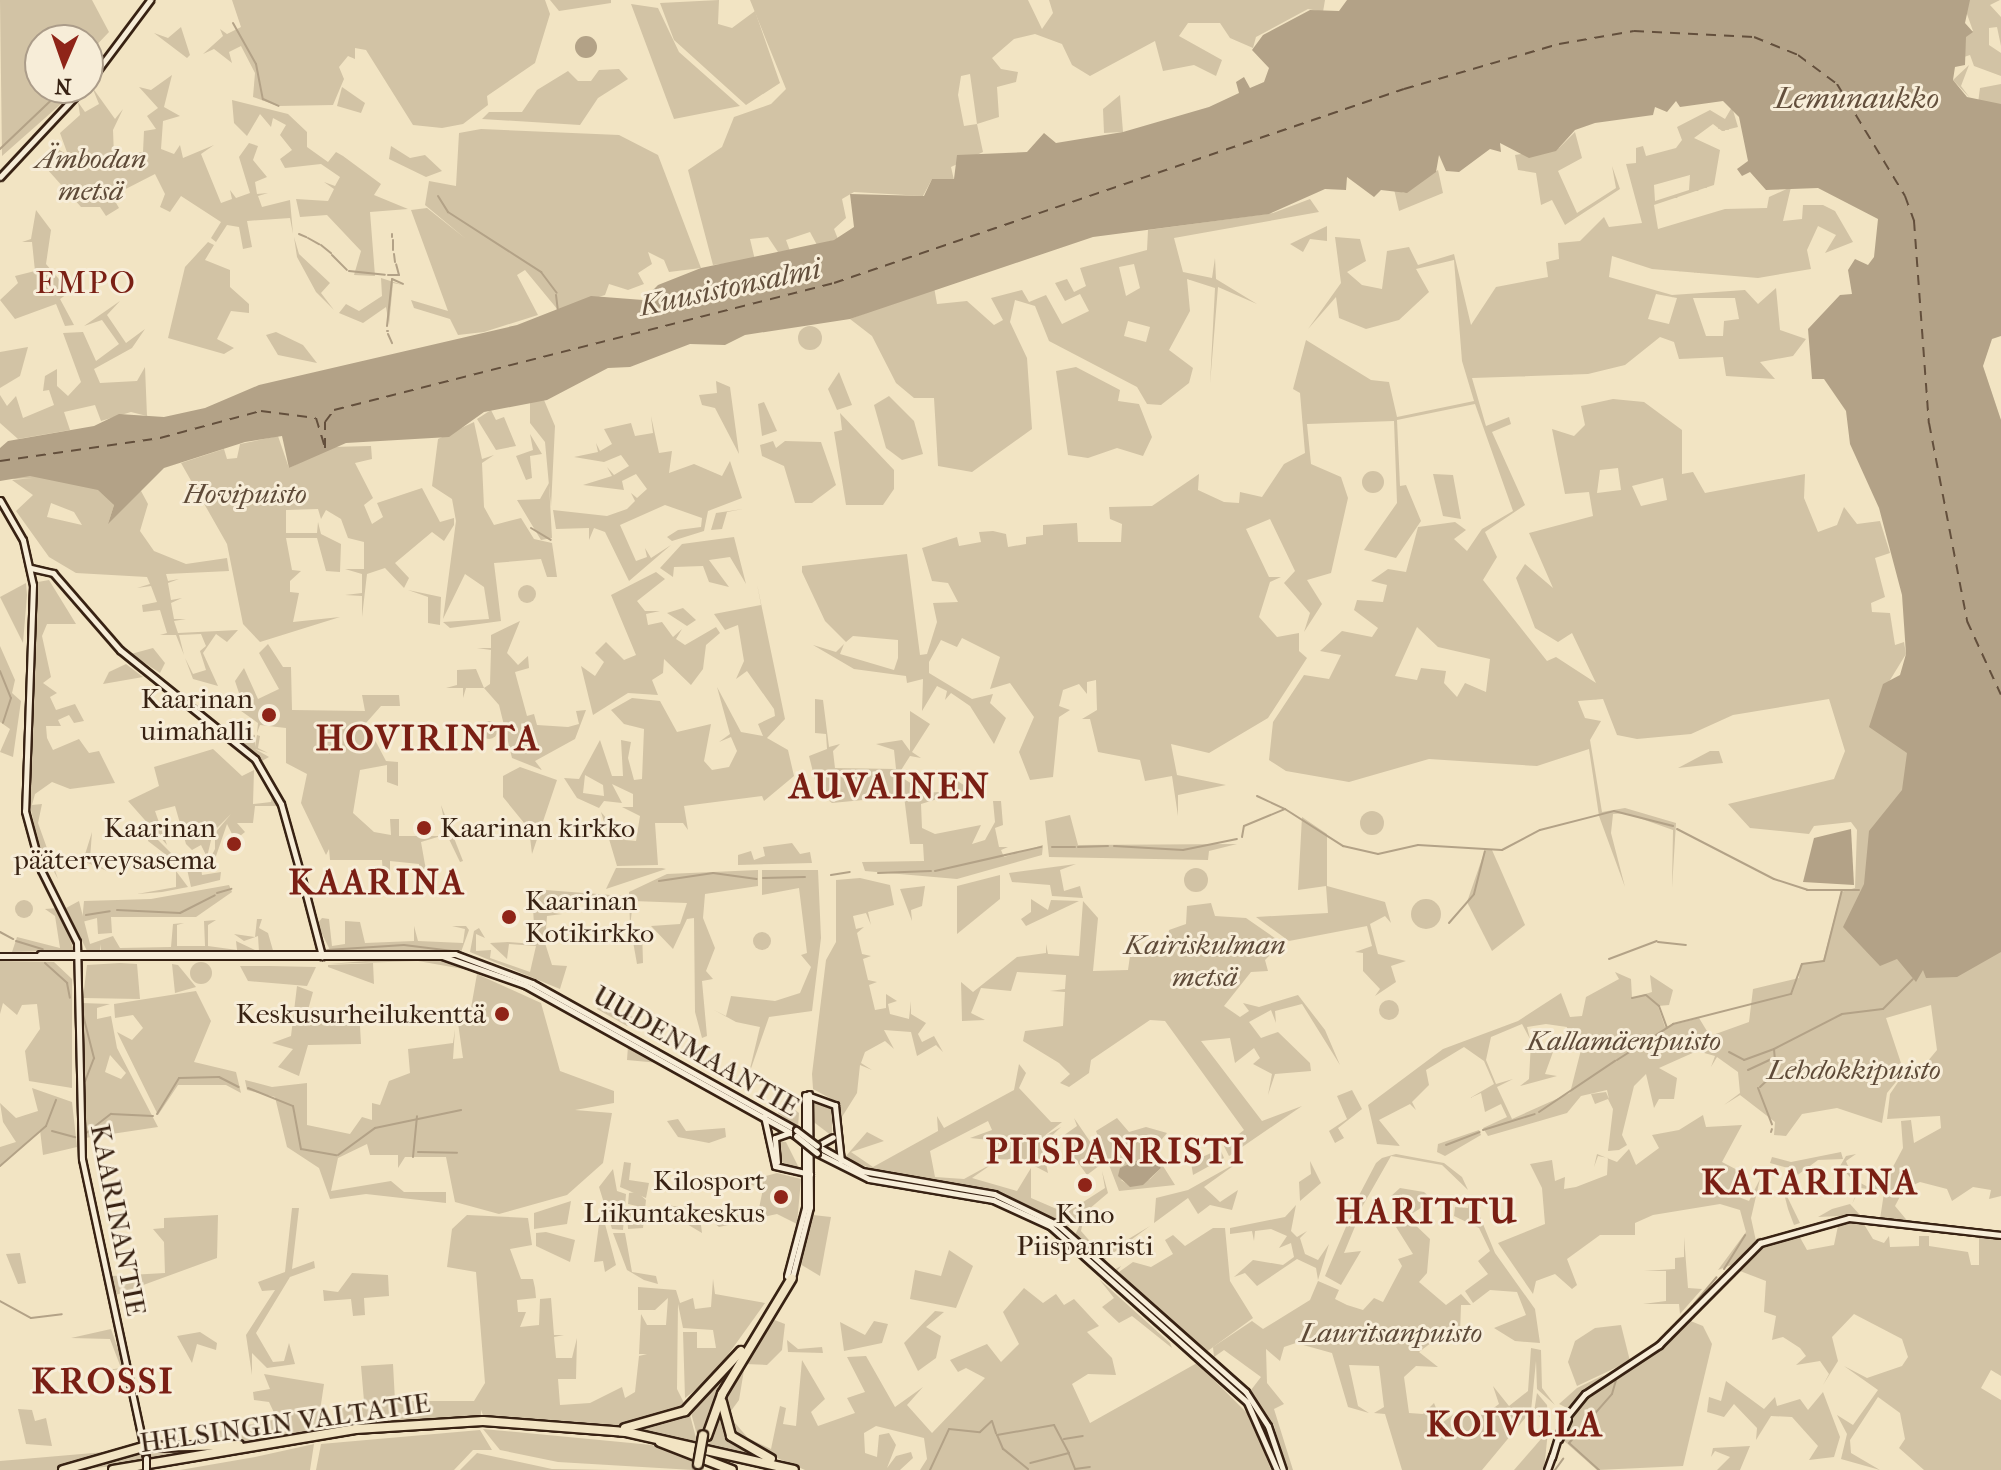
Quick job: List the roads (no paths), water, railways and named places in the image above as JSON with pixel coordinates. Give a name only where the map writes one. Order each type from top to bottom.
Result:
[{"type":"highway","points":[[705,1436],[742,1350],[789,1277]]},
{"type":"highway","points":[[700,1467],[705,1436],[727,1384],[789,1277]]},
{"type":"highway","points":[[601,1428],[679,1415],[742,1350]]},
{"type":"highway","points":[[727,1384],[721,1411],[731,1436],[795,1470]]},
{"type":"highway","name":"HELSINGIN VALTATIE","points":[[113,1470],[271,1443],[430,1422],[601,1428],[795,1470]]},
{"type":"highway","name":"HELSINGIN VALTATIE","points":[[149,1470],[412,1429],[548,1428],[660,1442],[775,1470]]},
{"type":"highway","points":[[660,1442],[732,1470]]},
{"type":"highway","points":[[63,1470],[145,1445],[271,1443]]},
{"type":"main road","points":[[104,62],[150,0]]},
{"type":"main road","points":[[0,177],[68,104]]},
{"type":"main road","points":[[0,500],[31,568],[22,777],[36,855],[80,955]]},
{"type":"main road","points":[[31,568],[53,573],[120,650],[250,753],[276,792],[324,957]]},
{"type":"main road","name":"UUDENMAANTIE","points":[[324,957],[407,948],[493,964],[796,1133]]},
{"type":"main road","name":"UUDENMAANTIE","points":[[0,956],[324,957],[416,954],[493,970],[760,1111],[869,1179],[982,1197],[1035,1217],[1256,1405],[1280,1470]]},
{"type":"main road","name":"KAARINANTIE","points":[[80,955],[78,1001],[84,1173],[137,1398],[149,1470]]},
{"type":"main road","points":[[808,1174],[810,1085]]},
{"type":"main road","points":[[789,1277],[802,1230],[812,1095]]},
{"type":"main road","points":[[812,1095],[835,1116],[832,1141],[817,1149]]},
{"type":"main road","points":[[812,1095],[837,1109],[842,1162]]},
{"type":"main road","points":[[760,1111],[769,1123],[773,1163],[808,1174]]},
{"type":"main road","points":[[796,1133],[778,1134],[774,1153],[781,1166],[808,1174]]},
{"type":"main road","name":"UUDENMAANTIE","points":[[817,1149],[842,1162],[1032,1209],[1075,1238],[1199,1356]]},
{"type":"main road","points":[[799,1172],[807,1161]]},
{"type":"main road","points":[[1547,1470],[1579,1401],[1659,1345],[1739,1263],[1775,1237],[1849,1218],[2001,1235]]},
{"type":"water","points":[[1347,0],[1970,0],[1965,23],[1973,32],[1966,37],[1965,65],[1955,67],[1953,80],[1967,97],[2001,104],[2001,336],[1992,339],[1983,366],[2001,420],[2001,952],[1957,977],[1926,978],[1923,970],[1916,982],[1897,959],[1880,966],[1843,927],[1864,884],[1869,831],[1902,790],[1907,753],[1869,727],[1883,684],[1900,675],[1906,654],[1902,595],[1879,508],[1850,444],[1846,411],[1824,379],[1812,379],[1808,329],[1840,295],[1852,294],[1848,270],[1855,259],[1868,265],[1874,257],[1878,219],[1818,188],[1766,190],[1750,172],[1742,176],[1737,169],[1748,161],[1739,117],[1723,101],[1680,107],[1676,101],[1667,112],[1655,107],[1653,115],[1595,123],[1575,130],[1556,151],[1529,158],[1500,143],[1501,152],[1490,149],[1459,172],[1446,171],[1439,155],[1436,172],[1407,193],[1381,190],[1374,197],[1347,177],[1346,190],[1325,189],[1269,214],[1093,237],[850,319],[745,335],[725,345],[690,344],[630,367],[608,368],[547,400],[484,412],[449,437],[346,443],[289,468],[282,436],[245,442],[164,468],[108,524],[114,505],[98,490],[30,476],[0,481],[0,448],[8,441],[94,426],[119,414],[164,417],[205,408],[259,385],[517,325],[591,296],[643,300],[658,285],[701,268],[834,240],[854,227],[850,194],[924,196],[932,179],[954,179],[957,155],[1027,152],[1044,133],[1056,143],[1123,132],[1209,107],[1239,93],[1236,82],[1244,77],[1250,88],[1264,82],[1269,68],[1252,50],[1263,35],[1310,10],[1339,11]]},
{"type":"water","points":[[586,36],[594,39],[597,47],[594,55],[586,58],[578,55],[575,47],[578,39]]},
{"type":"water","points":[[1851,829],[1854,885],[1803,882],[1814,838]]},
{"type":"water","points":[[1152,1154],[1161,1168],[1143,1185],[1130,1187],[1118,1176],[1120,1168]]},
{"type":"waterway","points":[[233,23],[256,64],[263,99],[279,106]]},
{"type":"waterway","points":[[0,149],[47,104]]},
{"type":"waterway","points":[[438,196],[448,212],[541,272],[557,293]]},
{"type":"waterway","points":[[299,234],[306,237]]},
{"type":"waterway","points":[[308,238],[319,244]]},
{"type":"waterway","points":[[393,240],[393,250]]},
{"type":"waterway","points":[[321,245],[331,253]]},
{"type":"waterway","points":[[394,254],[395,262]]},
{"type":"waterway","points":[[332,255],[347,270]]},
{"type":"waterway","points":[[388,275],[399,275],[396,264]]},
{"type":"waterway","points":[[349,271],[385,275]]},
{"type":"waterway","points":[[387,326],[392,279],[403,284]]},
{"type":"waterway","points":[[556,295],[558,311]]},
{"type":"waterway","points":[[388,334],[392,343]]},
{"type":"waterway","points":[[531,528],[551,540]]},
{"type":"waterway","points":[[0,671],[11,698],[3,723]]},
{"type":"waterway","points":[[1257,796],[1285,809]]},
{"type":"waterway","points":[[1242,837],[1244,826],[1285,809],[1343,846],[1378,854],[1418,845],[1502,850],[1540,830],[1614,811],[1673,826]]},
{"type":"waterway","points":[[1677,829],[1774,879],[1807,890],[1859,890]]},
{"type":"waterway","points":[[1114,846],[1183,850],[1237,839]]},
{"type":"waterway","points":[[1078,847],[1108,846]]},
{"type":"waterway","points":[[935,871],[1041,847]]},
{"type":"waterway","points":[[1052,847],[1075,847]]},
{"type":"waterway","points":[[1449,923],[1474,894],[1485,851]]},
{"type":"waterway","points":[[878,873],[931,871]]},
{"type":"waterway","points":[[831,875],[850,872]]},
{"type":"waterway","points":[[659,881],[713,873],[757,879]]},
{"type":"waterway","points":[[763,878],[805,877]]},
{"type":"waterway","points":[[217,893],[231,889]]},
{"type":"waterway","points":[[1617,1060],[1673,1024],[1791,994],[1802,964],[1824,961],[1842,890]]},
{"type":"waterway","points":[[117,910],[180,913],[215,895]]},
{"type":"waterway","points":[[86,915],[110,911]]},
{"type":"waterway","points":[[0,932],[13,939]]},
{"type":"waterway","points":[[16,941],[43,949]]},
{"type":"waterway","points":[[1609,959],[1657,941]]},
{"type":"waterway","points":[[1658,942],[1686,945]]},
{"type":"waterway","points":[[327,950],[404,945],[461,952]]},
{"type":"waterway","points":[[45,963],[67,983],[70,998]]},
{"type":"waterway","points":[[1760,1087],[1776,1072],[1774,1049],[1842,1014],[1883,1009],[1913,979]]},
{"type":"waterway","points":[[1632,998],[1646,995],[1659,1006],[1667,1028]]},
{"type":"waterway","points":[[82,1011],[94,1058],[85,1081]]},
{"type":"waterway","points":[[1729,1052],[1744,1060],[1774,1049]]},
{"type":"waterway","points":[[1748,1070],[1772,1059]]},
{"type":"waterway","points":[[1539,1112],[1615,1061]]},
{"type":"waterway","points":[[157,1114],[179,1078],[219,1077],[239,1087]]},
{"type":"waterway","points":[[248,1088],[293,1106],[301,1149],[336,1155]]},
{"type":"waterway","points":[[1758,1088],[1772,1124]]},
{"type":"waterway","points":[[0,1166],[46,1126],[56,1100]]},
{"type":"waterway","points":[[338,1155],[375,1128],[461,1110]]},
{"type":"waterway","points":[[85,1134],[111,1114],[153,1116]]},
{"type":"waterway","points":[[1483,1130],[1535,1114]]},
{"type":"waterway","points":[[413,1157],[417,1116]]},
{"type":"waterway","points":[[52,1131],[75,1137]]},
{"type":"waterway","points":[[1446,1145],[1480,1132]]},
{"type":"waterway","points":[[418,1152],[457,1153]]},
{"type":"waterway","points":[[1724,1269],[1745,1235]]},
{"type":"waterway","points":[[1694,1304],[1717,1277]]},
{"type":"waterway","points":[[0,1301],[31,1318],[62,1314]]},
{"type":"waterway","points":[[1687,1313],[1692,1306]]},
{"type":"waterway","points":[[1621,1373],[1691,1320]]},
{"type":"waterway","points":[[1599,1470],[1569,1443],[1612,1394],[1617,1377]]},
{"type":"waterway","points":[[930,1470],[949,1429],[980,1432],[992,1421],[996,1433]]},
{"type":"waterway","points":[[1028,1469],[1003,1449],[997,1435],[1054,1425],[1069,1453],[1030,1463]]},
{"type":"waterway","points":[[1064,1439],[1083,1436]]},
{"type":"waterway","points":[[1069,1454],[1075,1469],[1090,1467]]},
{"type":"waterway","points":[[1555,1470],[1563,1459]]},
{"type":"place","name":"Kaarinan uimahalli","points":[[269,715]]},
{"type":"place","name":"Kaarinan kirkko","points":[[424,828]]},
{"type":"place","name":"Kaarinan pääterveysasema","points":[[234,844]]},
{"type":"place","name":"Kaarinan Kotikirkko","points":[[509,917]]},
{"type":"place","name":"Keskusurheilukenttä","points":[[502,1014]]},
{"type":"place","name":"Kino Piispanristi","points":[[1085,1185]]},
{"type":"place","name":"Kilosport Liikuntakeskus","points":[[781,1197]]},
{"type":"district","name":"EMPO","points":[[86,283]]},
{"type":"district","name":"HOVIRINTA","points":[[428,739]]},
{"type":"district","name":"AUVAINEN","points":[[890,787]]},
{"type":"district","name":"KAARINA","points":[[377,883]]},
{"type":"district","name":"PIISPANRISTI","points":[[1116,1152]]},
{"type":"district","name":"KATARIINA","points":[[1810,1183]]},
{"type":"district","name":"HARITTU","points":[[1427,1212]]},
{"type":"district","name":"KROSSI","points":[[103,1382]]},
{"type":"district","name":"KOIVULA","points":[[1515,1425]]},
{"type":"water label","name":"Lemunaukko","points":[[1857,99]]},
{"type":"water label","name":"Kuusistonsalmi","points":[[730,288]]},
{"type":"park label","name":"Ämbodan metsä","points":[[91,175]]},
{"type":"park label","name":"Hovipuisto","points":[[245,494]]},
{"type":"park label","name":"Kairiskulman metsä","points":[[1205,961]]},
{"type":"park label","name":"Kallamäenpuisto","points":[[1624,1041]]},
{"type":"park label","name":"Lehdokkipuisto","points":[[1854,1070]]},
{"type":"park label","name":"Lauritsanpuisto","points":[[1391,1333]]}]
